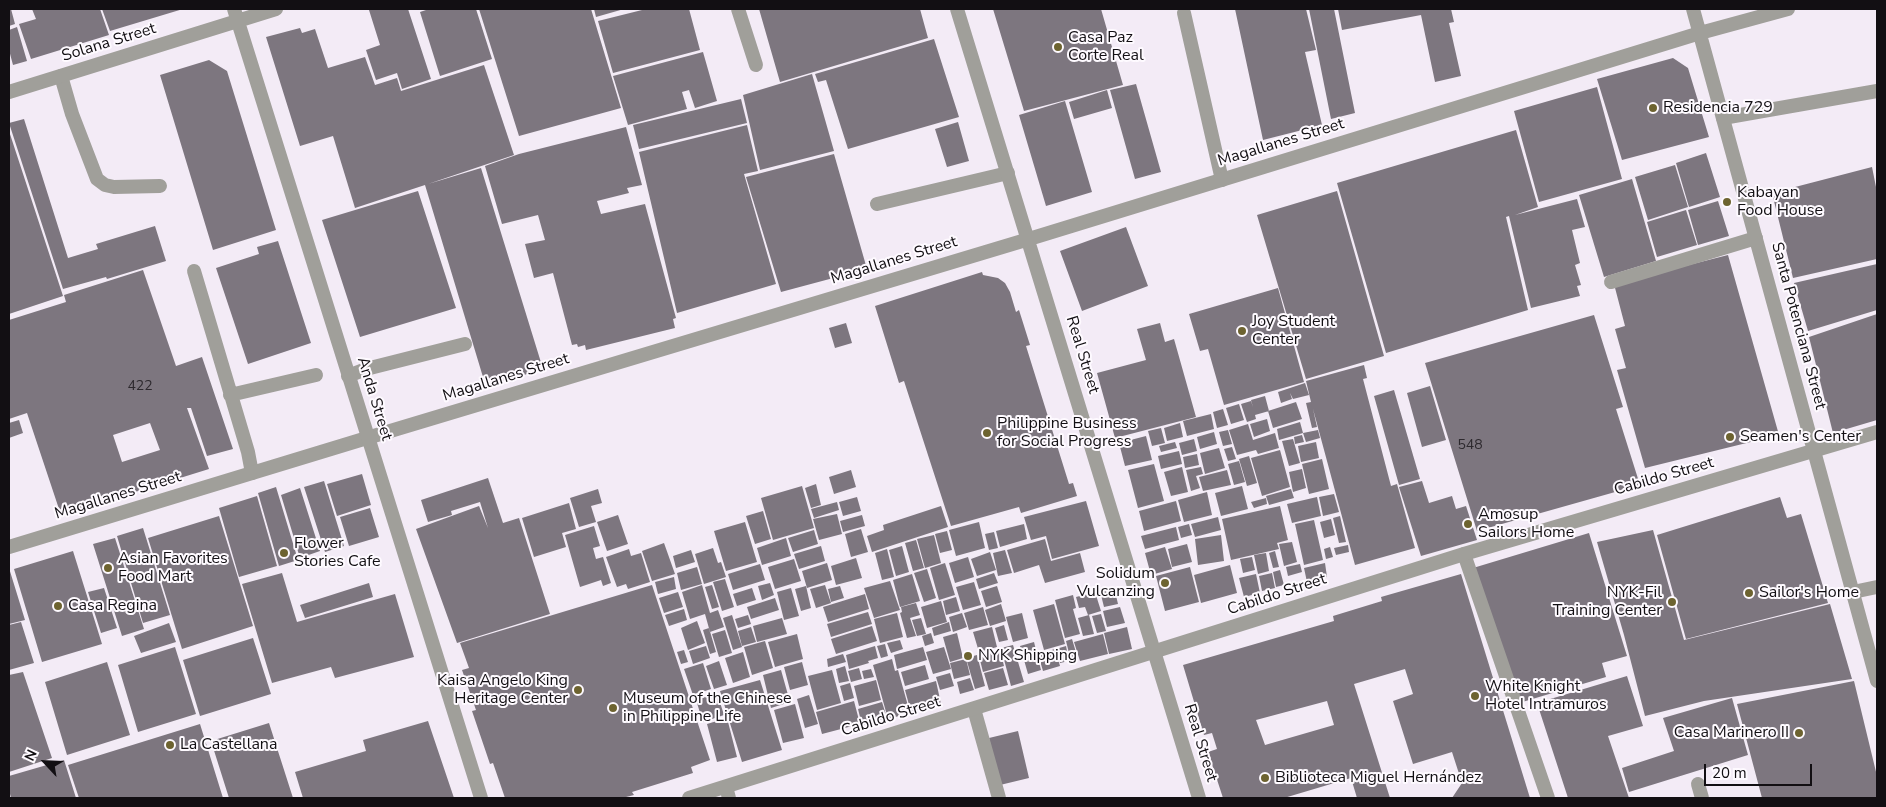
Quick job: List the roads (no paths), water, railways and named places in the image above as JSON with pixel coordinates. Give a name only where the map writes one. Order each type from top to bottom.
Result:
[{"type":"street","name":"Solana Street","points":[[9,92],[61,76],[236,15],[276,9]]},
{"type":"street","points":[[738,9],[756,65]]},
{"type":"street","name":"Real Street","points":[[957,9],[1199,798]]},
{"type":"street","name":"Santa Potenciana Street","points":[[1693,9],[1877,681]]},
{"type":"street","name":"Magallanes Street","points":[[9,548],[1029,239],[1700,32],[1788,9]]},
{"type":"street","points":[[1184,14],[1222,180]]},
{"type":"street","name":"Anda Street","points":[[236,15],[481,798]]},
{"type":"street","points":[[61,76],[72,114],[97,179],[105,185],[114,187],[160,186]]},
{"type":"street","points":[[1723,118],[1877,91]]},
{"type":"street","points":[[877,204],[1008,173]]},
{"type":"street","points":[[1611,282],[1756,238]]},
{"type":"street","points":[[194,271],[248,452],[252,473]]},
{"type":"street","points":[[348,376],[366,369],[465,344]]},
{"type":"street","points":[[230,395],[316,375]]},
{"type":"street","name":"Cabildo Street","points":[[689,798],[727,792],[974,709],[1464,554],[1877,432]]},
{"type":"street","points":[[1464,554],[1548,798]]},
{"type":"street","points":[[1853,592],[1877,587]]},
{"type":"street","points":[[974,709],[999,798]]},
{"type":"street","points":[[1698,784],[1702,798]]},
{"type":"place","name":"Casa Paz Corte Real","points":[[1058,47]]},
{"type":"place","name":"Residencia 729","points":[[1653,108]]},
{"type":"place","name":"Kabayan Food House","points":[[1727,202]]},
{"type":"place","name":"Joy Student Center","points":[[1242,331]]},
{"type":"place","name":"Philippine Business for Social Progress","points":[[987,433]]},
{"type":"place","name":"Seamen's Center","points":[[1730,437]]},
{"type":"place","name":"Amosup Sailors Home","points":[[1468,524]]},
{"type":"place","name":"Flower Stories Cafe","points":[[284,553]]},
{"type":"place","name":"Asian Favorites Food Mart","points":[[108,568]]},
{"type":"place","name":"Solidum Vulcanzing","points":[[1165,583]]},
{"type":"place","name":"Sailor's Home","points":[[1749,593]]},
{"type":"place","name":"NYK-Fil Training Center","points":[[1672,602]]},
{"type":"place","name":"Casa Regina","points":[[58,606]]},
{"type":"place","name":"NYK Shipping","points":[[968,656]]},
{"type":"place","name":"Kaisa Angelo King Heritage Center","points":[[578,690]]},
{"type":"place","name":"White Knight Hotel Intramuros","points":[[1475,696]]},
{"type":"place","name":"Museum of the Chinese in Philippine Life","points":[[613,708]]},
{"type":"place","name":"Casa Marinero II","points":[[1799,733]]},
{"type":"place","name":"La Castellana","points":[[170,745]]},
{"type":"place","name":"Biblioteca Miguel Hernández","points":[[1265,778]]}]
